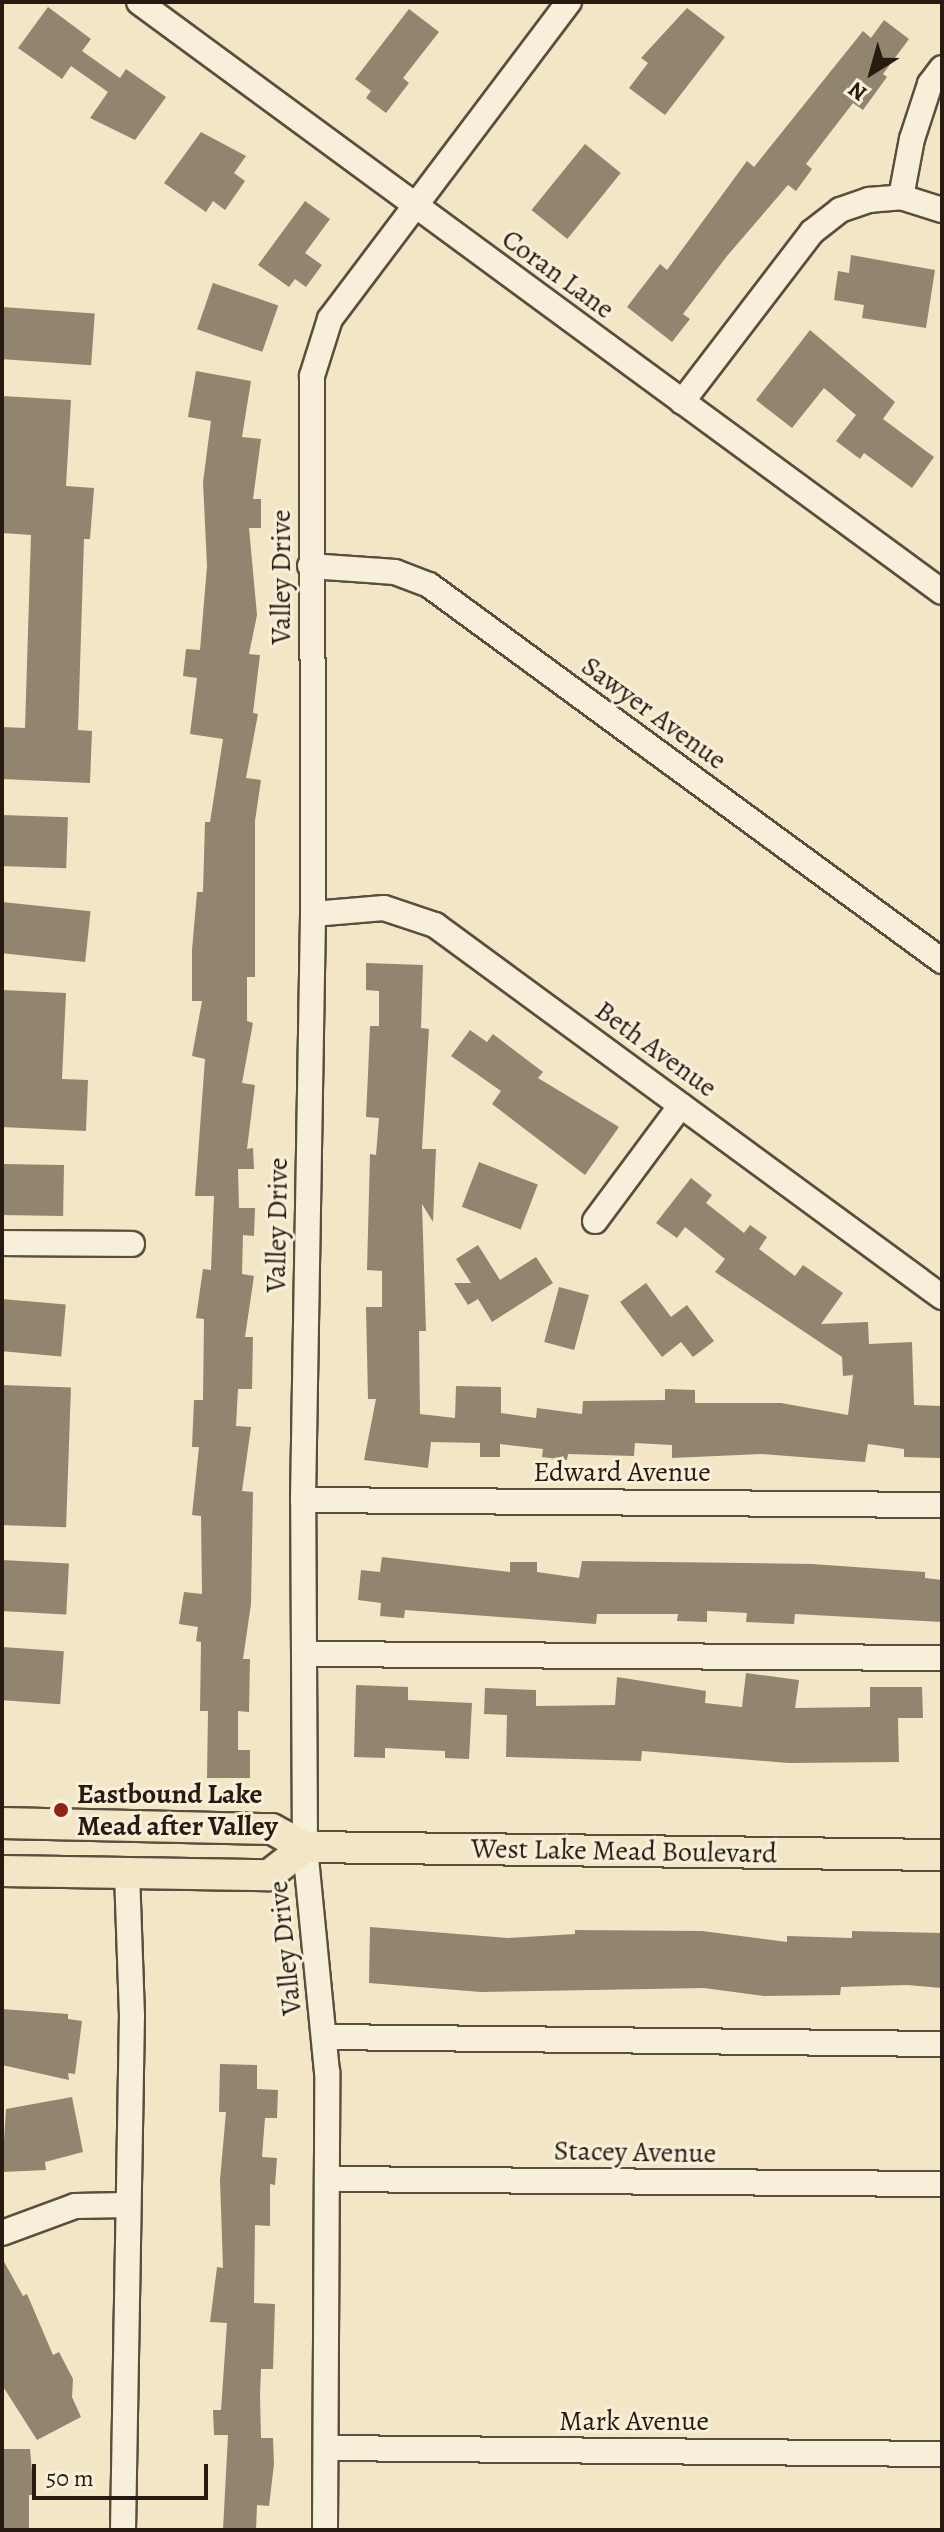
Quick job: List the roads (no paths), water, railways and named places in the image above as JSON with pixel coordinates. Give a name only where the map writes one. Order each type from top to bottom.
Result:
[{"type":"main road","name":"West Lake Mead Boulevard","points":[[2,1823],[272,1829],[305,1847],[942,1855]]},
{"type":"main road","points":[[2,1871],[269,1875],[305,1847]]},
{"type":"street","name":"Coran Lane","points":[[139,2],[942,592]]},
{"type":"street","name":"Valley Drive","points":[[325,2530],[327,2179],[324,2037],[305,1847],[303,1500],[313,914],[312,376],[330,319],[569,2]]},
{"type":"street","points":[[901,197],[912,139],[930,84],[942,68]]},
{"type":"street","points":[[682,402],[812,232],[840,210],[869,200],[901,197],[942,210]]},
{"type":"street","name":"Sawyer Avenue","points":[[310,566],[395,572],[429,585],[942,961]]},
{"type":"street","name":"Beth Avenue","points":[[313,914],[384,908],[435,925],[942,1297]]},
{"type":"street","points":[[595,1221],[681,1105]]},
{"type":"street","points":[[2,1243],[132,1244]]},
{"type":"street","name":"Edward Avenue","points":[[303,1500],[942,1505]]},
{"type":"street","points":[[304,1654],[942,1658]]},
{"type":"street","points":[[123,2530],[132,2016],[127,1873]]},
{"type":"street","points":[[324,2037],[942,2044]]},
{"type":"street","name":"Stacey Avenue","points":[[327,2179],[942,2184]]},
{"type":"street","points":[[2,2233],[75,2206],[127,2205]]},
{"type":"street","name":"Mark Avenue","points":[[326,2448],[942,2454]]},
{"type":"place","name":"Eastbound Lake Mead after Valley","points":[[61,1810]]}]
